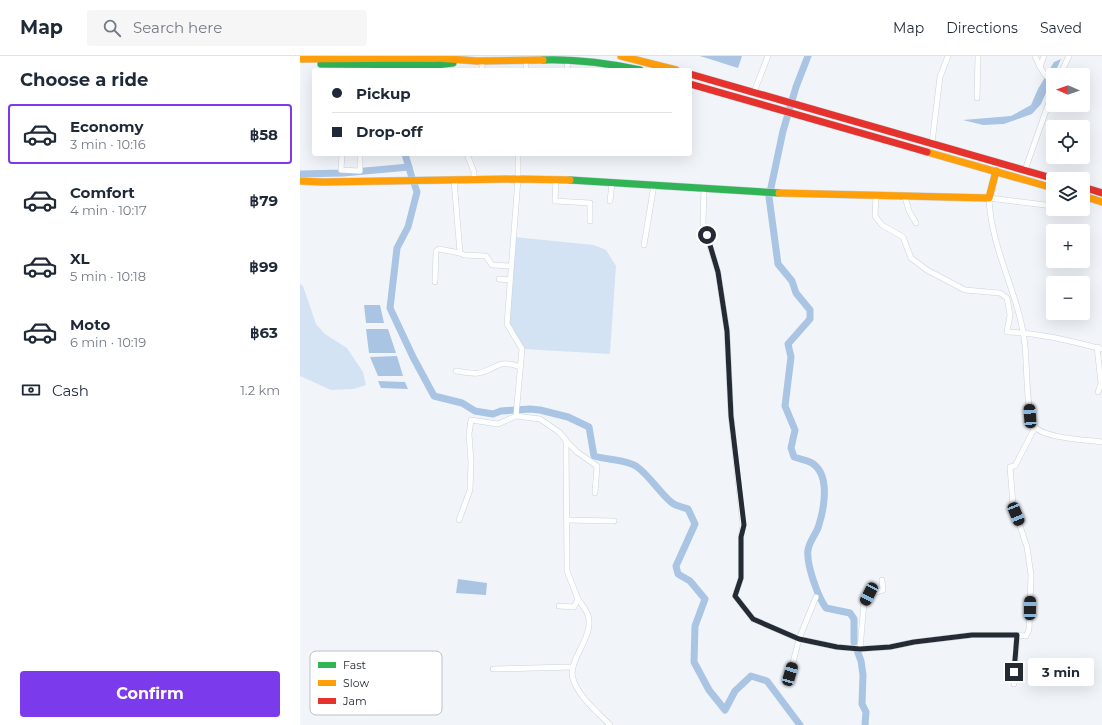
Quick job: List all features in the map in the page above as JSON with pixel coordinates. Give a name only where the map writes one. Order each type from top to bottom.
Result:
[{"type":"main road","points":[[621,56],[668,68]]},
{"type":"main road","points":[[300,59],[436,58],[480,61]]},
{"type":"main road","points":[[300,63],[568,59],[600,62],[627,68]]},
{"type":"main road","points":[[300,63],[377,64],[437,67],[480,61]]},
{"type":"main road","points":[[692,75],[1046,176]]},
{"type":"main road","points":[[692,85],[1046,186]]},
{"type":"main road","points":[[300,181],[351,176],[454,180],[518,179],[654,185],[770,193],[989,198],[996,171]]},
{"type":"main road","points":[[1090,189],[1102,193]]},
{"type":"main road","points":[[1090,198],[1102,202]]},
{"type":"street","points":[[754,92],[768,56]]},
{"type":"street","points":[[932,143],[940,77],[948,56]]},
{"type":"street","points":[[977,98],[978,56]]},
{"type":"street","points":[[1035,56],[1046,76]]},
{"type":"street","points":[[1040,67],[1044,56]]},
{"type":"street","points":[[1063,68],[1069,56]]},
{"type":"street","points":[[526,59],[526,68]]},
{"type":"street","points":[[567,68],[568,59]]},
{"type":"street","points":[[480,61],[482,68]]},
{"type":"street","points":[[600,62],[600,68]]},
{"type":"street","points":[[1025,170],[1046,111]]},
{"type":"street","points":[[342,156],[341,170],[351,176],[360,171],[360,156]]},
{"type":"street","points":[[468,156],[474,172],[474,180]]},
{"type":"street","points":[[516,416],[522,348],[507,324],[518,179],[518,156]]},
{"type":"street","points":[[454,180],[460,253]]},
{"type":"street","points":[[556,180],[555,201],[590,203],[590,221]]},
{"type":"street","points":[[610,201],[612,183]]},
{"type":"street","points":[[644,245],[654,185]]},
{"type":"street","points":[[704,188],[703,223],[718,272],[727,331],[731,416],[744,525],[741,537],[741,578],[735,596],[753,619],[799,639],[837,647],[860,649],[890,647],[914,642],[972,635],[1026,636],[1029,630],[1031,575],[1028,547],[1013,505],[1010,467],[1015,466],[1035,427]]},
{"type":"street","points":[[876,195],[875,216],[882,225],[903,237],[911,258],[927,270],[965,290],[1000,293],[1007,298],[1010,315],[1007,332],[1023,332],[1061,338],[1100,348],[1101,383],[1098,392]]},
{"type":"street","points":[[905,197],[910,214],[916,223]]},
{"type":"street","points":[[1046,205],[989,198],[994,235],[1003,267],[1014,297],[1023,332],[1030,416],[1035,427],[1040,432],[1102,442]]},
{"type":"street","points":[[435,282],[436,252],[439,249],[464,255],[486,256],[492,265],[511,266]]},
{"type":"street","points":[[499,279],[510,280]]},
{"type":"street","points":[[456,371],[479,373],[499,364],[510,363],[520,367]]},
{"type":"street","points":[[459,520],[470,490],[471,462],[469,434],[471,420],[498,424],[516,416],[540,419],[559,432],[577,452],[597,466],[595,493]]},
{"type":"street","points":[[566,441],[567,571],[578,599],[588,615],[589,627],[584,643],[573,667],[573,679],[582,696],[610,725]]},
{"type":"street","points":[[567,520],[614,521]]},
{"type":"street","points":[[860,649],[864,602],[869,594],[883,590],[882,580]]},
{"type":"street","points":[[790,674],[799,639],[816,597]]},
{"type":"street","points":[[559,606],[574,606],[578,599]]},
{"type":"street","points":[[1014,684],[1017,635]]},
{"type":"street","points":[[493,669],[573,667]]},
{"type":"shaded area","points":[[514,237],[594,245],[606,250],[616,266],[610,354],[522,349],[507,324]]},
{"type":"shaded area","points":[[300,284],[303,286],[316,324],[325,334],[347,348],[363,372],[366,385],[354,389],[331,390],[300,376]]},
{"type":"water","points":[[700,56],[742,56],[738,68]]},
{"type":"water","points":[[1061,59],[1057,68],[1050,68],[1054,62]]},
{"type":"water","points":[[1046,76],[1046,93],[1041,104],[1032,114],[1004,124],[983,125],[963,120],[1011,116],[1031,105]]},
{"type":"water","points":[[364,305],[380,305],[384,323],[366,323]]},
{"type":"water","points":[[366,329],[388,329],[396,353],[369,353]]},
{"type":"water","points":[[397,356],[403,376],[378,376],[370,357]]},
{"type":"water","points":[[378,381],[405,382],[408,389],[381,388]]},
{"type":"water","points":[[458,579],[487,583],[486,595],[456,593]]},
{"type":"waterway","points":[[808,56],[796,87],[783,131],[769,197],[778,264],[792,281],[796,293],[810,310],[810,319],[788,344],[791,357],[785,406],[795,430],[791,448],[794,457],[806,460],[818,468],[824,484],[824,503],[820,521],[808,550],[811,572],[816,589],[826,608],[850,613],[854,619],[854,642]]},
{"type":"waterway","points":[[406,156],[412,178]]},
{"type":"waterway","points":[[300,174],[343,173],[409,167]]},
{"type":"waterway","points":[[414,183],[417,192],[408,227],[397,248],[390,308],[413,357],[434,396],[462,403],[475,411],[493,414],[501,411],[530,409],[568,417],[589,427],[594,456],[627,462],[636,466],[646,474],[671,502],[688,509],[695,524],[676,566],[678,574],[690,581],[705,599],[695,626],[694,662],[709,690],[725,710],[735,691],[751,676],[767,681],[800,725]]},
{"type":"waterway","points":[[857,650],[861,661],[863,675],[862,704],[866,712],[865,725]]},
{"type":"traffic: fast","points":[[543,60],[592,62],[630,68]]},
{"type":"traffic: fast","points":[[321,64],[436,65],[453,63]]},
{"type":"traffic: fast","points":[[570,180],[779,193]]},
{"type":"traffic: slow","points":[[621,56],[668,68]]},
{"type":"traffic: slow","points":[[300,59],[436,58],[477,61],[543,60]]},
{"type":"traffic: slow","points":[[927,152],[1046,186]]},
{"type":"traffic: slow","points":[[779,193],[989,198],[996,171]]},
{"type":"traffic: slow","points":[[300,181],[570,180]]},
{"type":"traffic: slow","points":[[1090,198],[1102,202]]},
{"type":"traffic: jam","points":[[692,75],[1046,176]]},
{"type":"traffic: jam","points":[[692,85],[927,152]]},
{"type":"traffic: jam","points":[[1090,189],[1102,193]]},
{"type":"route","points":[[707,235],[718,272],[727,331],[731,416],[744,525],[741,537],[741,578],[735,596],[753,619],[799,639],[837,647],[860,649],[890,647],[914,642],[972,635],[1017,635],[1014,672]]}]
